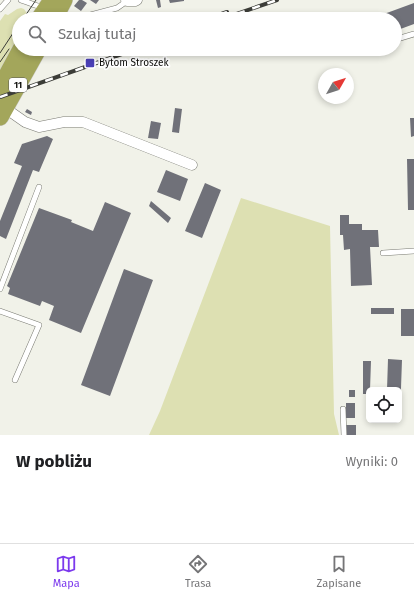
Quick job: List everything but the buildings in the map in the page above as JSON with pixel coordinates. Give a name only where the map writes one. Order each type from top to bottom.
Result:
[{"type":"highway","points":[[42,12],[64,0]]},
{"type":"highway","name":"11","points":[[0,88],[17,56]]},
{"type":"highway","name":"11","points":[[2,113],[34,56]]},
{"type":"street","points":[[2,113],[39,127],[64,122],[83,122],[192,165]]},
{"type":"lane","points":[[0,10],[8,0]]},
{"type":"lane","points":[[21,0],[27,2],[42,12]]},
{"type":"lane","points":[[102,12],[117,8],[130,0]]},
{"type":"lane","points":[[402,38],[414,34]]},
{"type":"lane","points":[[0,289],[39,187]]},
{"type":"lane","points":[[383,253],[414,251]]},
{"type":"lane","points":[[0,311],[38,325],[16,380]]},
{"type":"lane","points":[[343,409],[344,435]]},
{"type":"green space","points":[[21,8],[26,12],[12,12]]},
{"type":"green space","points":[[12,12],[12,56],[14,56],[0,80],[0,21],[5,14],[8,15]]},
{"type":"green space","points":[[241,198],[330,226],[334,414],[339,435],[149,435],[160,411]]},
{"type":"tram line","points":[[28,12],[36,0]]},
{"type":"tram line","points":[[0,53],[12,35]]},
{"type":"tram line","points":[[0,62],[9,49]]},
{"type":"railway","points":[[242,12],[277,0]]},
{"type":"railway","points":[[0,97],[116,56]]},
{"type":"place","name":"Bytom Stroszek","points":[[90,63]]}]
